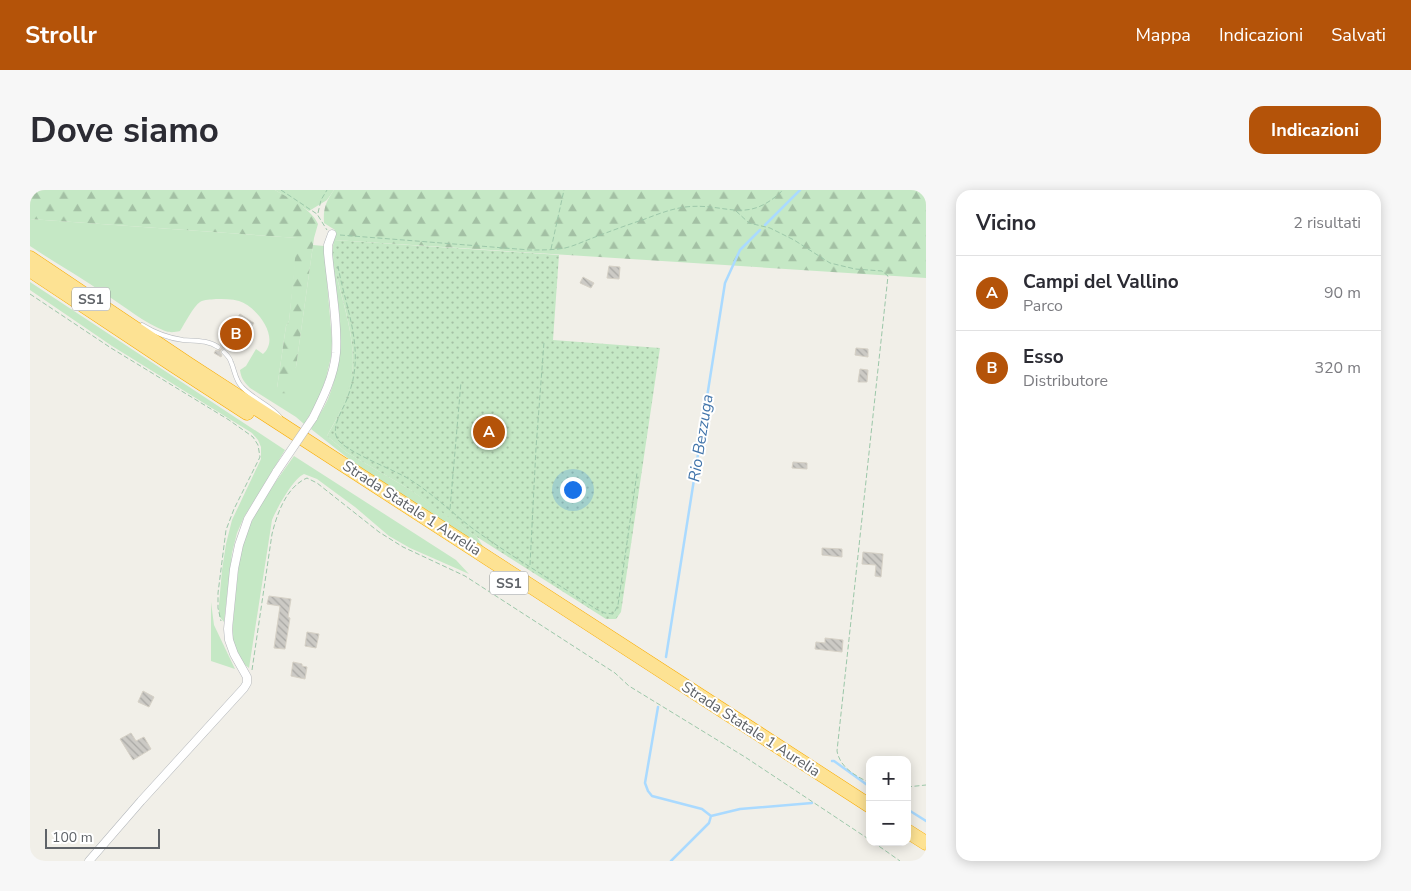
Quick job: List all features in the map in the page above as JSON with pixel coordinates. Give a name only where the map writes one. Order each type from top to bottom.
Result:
[{"type":"highway","name":"Strada Statale 1 Aurelia","points":[[30,258],[866,803]]},
{"type":"highway","name":"Strada Statale 1 Aurelia","points":[[30,270],[173,366],[866,815]]},
{"type":"highway","points":[[911,834],[926,843]]},
{"type":"highway","points":[[911,845],[926,854]]},
{"type":"street","points":[[89,861],[247,683],[247,677],[231,648],[228,629],[238,544],[248,519],[277,471],[313,418],[324,397],[333,369],[336,354],[335,322],[328,253],[328,245],[332,234]]},
{"type":"lane","points":[[81,293],[123,314]]},
{"type":"lane","points":[[136,322],[168,337],[200,341],[218,347]]},
{"type":"lane","points":[[224,352],[231,361],[235,377],[240,386],[276,412],[293,431]]},
{"type":"path","points":[[281,190],[318,214],[332,234],[530,250],[551,250],[566,247],[684,207],[707,206],[736,211],[755,209],[773,200],[783,190]]},
{"type":"path","points":[[318,214],[321,200],[327,190]]},
{"type":"path","points":[[551,250],[564,190]]},
{"type":"path","points":[[736,211],[748,223],[770,228],[794,240],[830,263],[855,269],[882,271],[888,276],[837,751],[841,763],[856,776],[866,781]]},
{"type":"path","points":[[336,259],[351,321],[355,362],[351,387],[336,424],[337,440],[342,444],[409,479],[502,549],[596,609],[612,614],[618,605],[637,473]]},
{"type":"path","points":[[30,294],[111,348],[229,420],[256,441],[260,449],[260,457],[226,530],[218,608],[221,622],[228,629]]},
{"type":"path","points":[[530,566],[544,342]]},
{"type":"path","points":[[450,510],[461,382]]},
{"type":"path","points":[[247,677],[251,673],[253,664],[272,534],[277,514],[291,491],[300,481],[307,478],[317,483],[379,532],[403,547],[465,576],[615,673],[629,686],[745,756],[866,837]]},
{"type":"path","points":[[911,787],[926,785]]},
{"type":"path","points":[[878,846],[900,861]]},
{"type":"green space","points":[[30,190],[275,190],[311,213],[318,224],[314,238],[296,367],[287,393],[281,393],[277,388],[286,326],[289,321],[297,238],[30,219]]},
{"type":"green space","points":[[275,190],[334,190],[327,200],[309,211]]},
{"type":"green space","points":[[334,190],[926,190],[926,278],[334,240],[335,230],[324,223],[324,213]]},
{"type":"green space","points":[[30,219],[298,238],[289,321],[286,326],[277,388],[296,367],[313,245],[324,246],[332,341],[331,357],[318,401],[304,424],[250,388],[242,378],[240,370],[246,366],[256,349],[263,354],[268,348],[269,341],[266,327],[251,308],[239,301],[204,300],[189,315],[180,331],[171,332],[157,328],[30,246]]},
{"type":"green space","points":[[334,240],[559,255],[553,340],[660,348],[621,612],[616,619],[606,619],[477,537],[409,489],[346,452],[327,436],[345,400],[351,381],[353,361],[349,327],[333,259]]},
{"type":"green space","points":[[330,248],[332,248],[338,282],[350,329],[353,364],[348,392],[327,436],[346,452],[409,489],[437,508],[477,537],[484,548],[354,463],[311,429],[332,389],[339,356],[339,312]]},
{"type":"green space","points":[[30,282],[285,450],[244,517],[237,533],[232,553],[224,622],[219,616],[219,604],[226,544],[232,520],[261,459],[261,447],[258,440],[252,433],[112,346],[30,290]]},
{"type":"green space","points":[[294,456],[456,560],[469,574],[410,548],[389,536],[355,507],[317,479],[304,474],[290,488],[272,520],[249,668],[236,653],[233,635],[241,552],[246,534],[255,516],[270,489]]},
{"type":"green space","points":[[211,602],[214,625],[235,669],[211,661]]},
{"type":"building","points":[[609,266],[620,267],[619,279],[607,278]]},
{"type":"building","points":[[583,277],[594,283],[591,288],[580,283]]},
{"type":"building","points":[[240,314],[254,323],[239,346],[232,341],[226,349],[221,350],[221,357],[214,353],[216,350],[221,349],[220,344]]},
{"type":"building","points":[[856,348],[868,349],[868,357],[855,355]]},
{"type":"building","points":[[860,369],[868,370],[867,382],[858,382]]},
{"type":"building","points":[[793,462],[807,463],[807,469],[792,468]]},
{"type":"building","points":[[822,548],[842,549],[842,557],[822,555]]},
{"type":"building","points":[[863,552],[883,554],[881,577],[875,576],[876,565],[862,564]]},
{"type":"building","points":[[269,596],[291,599],[285,649],[274,648],[280,606],[267,604]]},
{"type":"building","points":[[307,632],[319,634],[316,648],[305,646]]},
{"type":"building","points":[[825,638],[843,640],[842,652],[815,649],[816,642],[825,643]]},
{"type":"building","points":[[293,662],[307,667],[305,679],[291,676]]},
{"type":"building","points":[[143,691],[154,697],[149,707],[138,702]]},
{"type":"building","points":[[131,733],[136,741],[144,737],[151,749],[133,760],[120,739]]},
{"type":"waterway","name":"Rio Bezzuga","points":[[765,225],[800,190]]},
{"type":"waterway","name":"Rio Bezzuga","points":[[666,657],[725,283],[740,250],[760,230]]},
{"type":"waterway","name":"Rio Bezzuga","points":[[658,707],[645,783],[648,791],[652,796],[702,809],[711,816]]},
{"type":"waterway","points":[[832,761],[866,784]]},
{"type":"waterway","points":[[711,816],[740,809],[812,803]]},
{"type":"waterway","points":[[911,812],[926,821]]},
{"type":"waterway","points":[[671,861],[709,823],[711,816]]},
{"type":"place","name":"Esso","points":[[236,334]]},
{"type":"place","name":"Campi del Vallino","points":[[489,432]]}]
